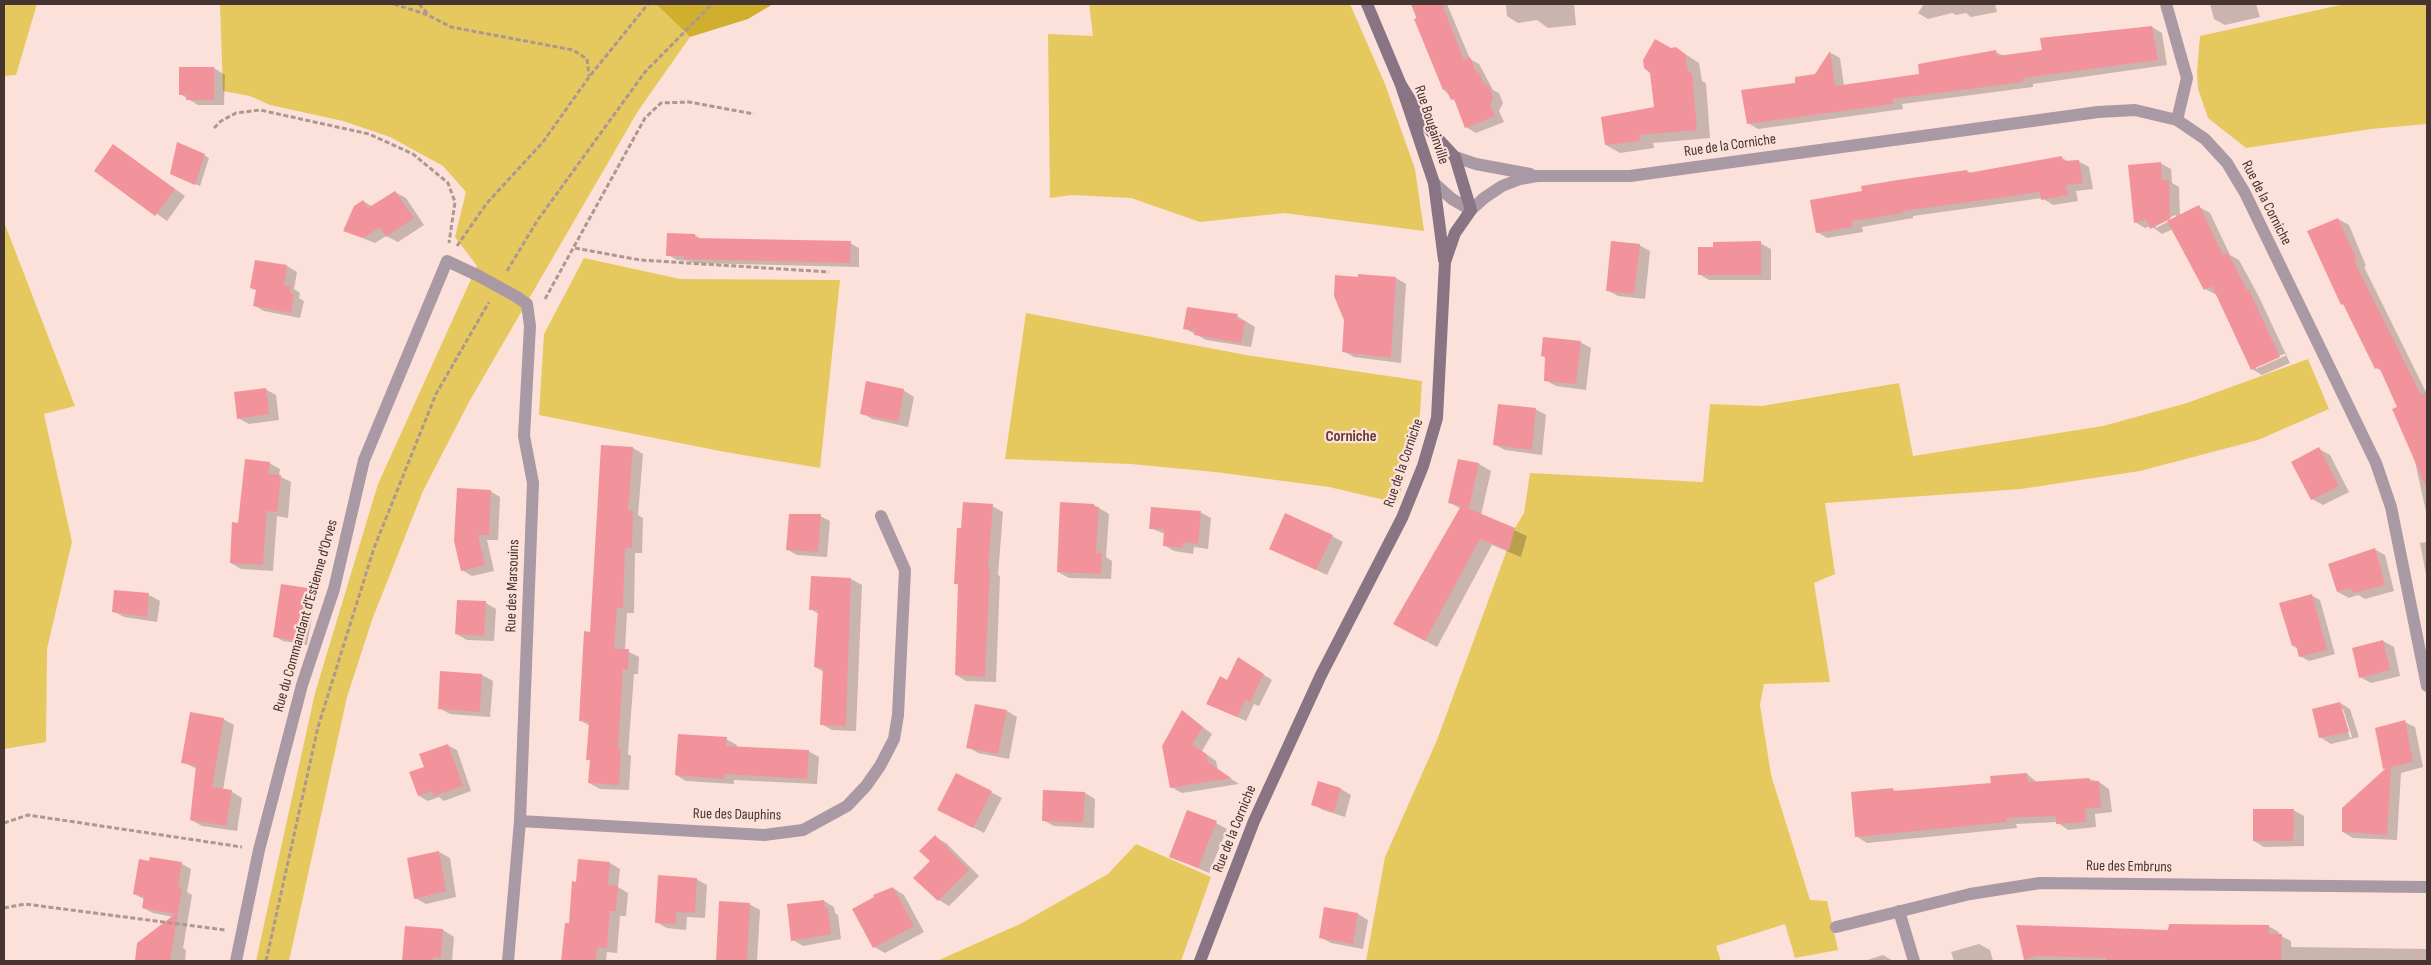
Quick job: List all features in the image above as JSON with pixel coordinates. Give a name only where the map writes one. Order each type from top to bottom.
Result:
[{"type":"street","name":"Rue Bougainville","points":[[1367,4],[1401,85],[1434,183],[1444,262]]},
{"type":"street","points":[[2166,4],[2187,78],[2177,120]]},
{"type":"street","points":[[1401,85],[1427,127],[1455,158],[1471,210]]},
{"type":"street","name":"Rue de la Corniche","points":[[1200,961],[1258,813],[1321,675],[1402,518],[1423,466],[1437,418],[1444,262],[1455,233],[1471,210],[1484,198],[1502,186],[1520,179],[1537,176],[1630,176],[2098,112],[2135,110],[2177,120],[2205,139],[2227,163],[2245,193],[2376,463],[2391,507],[2427,686]]},
{"type":"street","points":[[1455,158],[1537,176]]},
{"type":"street","points":[[1434,183],[1452,199],[1471,210]]},
{"type":"street","name":"Rue des Marsouins","points":[[447,261],[479,276],[527,304],[530,326],[524,436],[533,483],[520,821],[508,961]]},
{"type":"street","name":"Rue du Commandant d'Estienne d'Orves","points":[[236,961],[259,850],[302,685],[334,589],[364,460],[447,261]]},
{"type":"street","name":"Rue des Dauphins","points":[[520,821],[764,835],[803,830],[847,806],[866,786],[880,766],[894,739],[898,715],[905,570],[881,516]]},
{"type":"street","name":"Rue des Embruns","points":[[1836,927],[1970,894],[2040,883],[2427,887]]},
{"type":"street","points":[[1899,911],[1914,961]]},
{"type":"path","points":[[394,4],[428,15],[451,27],[573,50],[588,59],[589,77]]},
{"type":"path","points":[[419,4],[428,15]]},
{"type":"path","points":[[447,261],[487,203],[543,142],[589,77],[648,4]]},
{"type":"path","points":[[506,273],[536,221],[645,72],[712,4]]},
{"type":"path","points":[[530,326],[575,248],[645,118],[660,104],[689,102],[754,114]]},
{"type":"path","points":[[214,128],[221,121],[236,112],[260,110],[369,134],[413,154],[448,183],[455,202],[447,261]]},
{"type":"path","points":[[575,248],[640,260],[829,272]]},
{"type":"path","points":[[266,961],[318,727],[374,548],[436,394],[491,299]]},
{"type":"path","points":[[4,823],[28,815],[259,850]]},
{"type":"path","points":[[4,908],[25,904],[243,932]]},
{"type":"shaded area","points":[[4,4],[37,4],[16,75],[4,76]]},
{"type":"shaded area","points":[[220,4],[656,4],[690,37],[638,111],[469,402],[423,491],[372,620],[347,697],[289,961],[256,961],[315,693],[378,484],[477,266],[455,237],[466,192],[443,166],[390,137],[343,121],[270,105],[250,96],[223,91]]},
{"type":"shaded area","points":[[656,4],[773,4],[748,19],[690,37]]},
{"type":"shaded area","points":[[1089,4],[1350,4],[1385,84],[1415,169],[1424,231],[1284,213],[1200,222],[1131,198],[1072,195],[1050,198],[1048,34],[1093,36]]},
{"type":"shaded area","points":[[2345,4],[2427,4],[2427,124],[2371,129],[2246,148],[2208,118],[2198,89],[2197,71],[2200,36]]},
{"type":"shaded area","points":[[4,222],[75,406],[44,414],[72,542],[47,649],[46,742],[4,749]]},
{"type":"shaded area","points":[[584,258],[680,279],[840,280],[820,468],[725,452],[539,415],[544,334]]},
{"type":"shaded area","points":[[1026,313],[1246,355],[1422,381],[1420,414],[1412,454],[1397,503],[1329,487],[1215,472],[1131,464],[1005,459]]},
{"type":"shaded area","points":[[2308,359],[2329,409],[2258,440],[2140,471],[2021,489],[1825,503],[1835,574],[1814,583],[1830,682],[1764,684],[1760,705],[1771,775],[1810,900],[1827,901],[1838,950],[1795,958],[1785,924],[1716,946],[1721,961],[1366,961],[1385,857],[1437,740],[1515,528],[1524,513],[1530,473],[1703,482],[1710,404],[1762,406],[1899,383],[1913,456],[2103,426],[2187,403]]},
{"type":"shaded area","points":[[1136,844],[1211,877],[1181,961],[937,961],[1020,924],[1108,874]]},
{"type":"building","points":[[1411,4],[1442,4],[1464,60],[1470,57],[1477,74],[1479,72],[1484,84],[1489,86],[1493,97],[1490,105],[1495,116],[1465,128],[1454,99],[1451,100],[1446,89],[1443,90],[1414,19],[1417,18]]},
{"type":"building","points":[[2152,26],[2158,60],[2023,78],[2023,82],[1892,99],[1893,104],[1747,124],[1741,90],[1795,83],[1795,77],[1815,74],[1830,51],[1835,86],[1919,74],[1918,64],[1996,50],[1997,56],[2042,50],[2040,38]]},
{"type":"building","points":[[1655,39],[1671,48],[1676,47],[1685,54],[1688,71],[1692,74],[1697,130],[1639,135],[1640,141],[1605,145],[1601,117],[1654,107],[1650,73],[1644,68],[1643,60]]},
{"type":"building","points":[[179,67],[214,67],[214,100],[186,100],[187,95],[179,95]]},
{"type":"building","points":[[177,142],[205,154],[195,185],[170,174]]},
{"type":"building","points":[[113,144],[175,189],[155,216],[94,171]]},
{"type":"building","points":[[2062,156],[2063,161],[2079,160],[2083,183],[2066,185],[2068,195],[2041,200],[2040,192],[1903,211],[1903,213],[1852,221],[1853,227],[1816,233],[1810,200],[1862,191],[1861,186],[1967,170],[1968,173]]},
{"type":"building","points":[[2161,162],[2162,180],[2169,180],[2170,219],[2150,229],[2146,219],[2134,223],[2128,165]]},
{"type":"building","points":[[395,191],[414,218],[386,237],[380,227],[363,238],[343,231],[354,206],[363,200],[368,208]]},
{"type":"building","points":[[2199,205],[2223,255],[2228,253],[2247,290],[2249,290],[2280,357],[2251,370],[2212,286],[2204,290],[2167,221]]},
{"type":"building","points":[[2338,218],[2357,260],[2354,261],[2421,395],[2427,392],[2427,489],[2392,409],[2397,407],[2379,367],[2375,369],[2343,304],[2341,305],[2307,231]]},
{"type":"building","points":[[667,233],[695,234],[695,238],[851,241],[850,263],[684,259],[684,256],[666,256]]},
{"type":"building","points":[[1611,241],[1640,244],[1634,294],[1606,291]]},
{"type":"building","points":[[1761,241],[1761,275],[1698,275],[1698,247],[1713,247],[1713,242]]},
{"type":"building","points":[[255,260],[287,265],[284,285],[291,286],[290,293],[294,294],[291,313],[253,306],[256,290],[250,288]]},
{"type":"building","points":[[1358,274],[1396,277],[1391,358],[1342,352],[1344,320],[1334,296],[1335,275],[1358,277]]},
{"type":"building","points":[[1187,307],[1238,314],[1236,319],[1245,321],[1241,343],[1194,335],[1195,331],[1183,329]]},
{"type":"building","points":[[1543,337],[1581,341],[1576,384],[1544,381],[1545,357],[1541,356]]},
{"type":"building","points":[[866,381],[904,389],[898,422],[860,414]]},
{"type":"building","points":[[266,388],[269,414],[237,419],[234,392]]},
{"type":"building","points":[[1498,404],[1536,408],[1532,450],[1493,445]]},
{"type":"building","points":[[601,445],[633,447],[628,510],[633,511],[632,548],[625,548],[623,608],[617,608],[614,649],[629,649],[628,669],[623,669],[618,749],[621,749],[619,785],[588,783],[590,760],[586,760],[589,722],[579,721],[584,631],[590,632]]},
{"type":"building","points":[[2319,447],[2339,486],[2311,500],[2291,462]]},
{"type":"building","points":[[245,459],[270,462],[268,474],[281,475],[277,512],[267,511],[263,565],[230,563],[232,522],[238,523]]},
{"type":"building","points":[[1458,459],[1479,463],[1469,508],[1465,507],[1515,528],[1509,551],[1480,539],[1425,641],[1393,624],[1461,506],[1448,503]]},
{"type":"building","points":[[457,488],[491,490],[489,535],[478,535],[485,565],[461,571],[454,541]]},
{"type":"building","points":[[963,502],[993,504],[988,569],[990,569],[985,677],[955,675],[958,584],[954,584],[957,528],[961,528]]},
{"type":"building","points":[[1060,502],[1094,504],[1094,507],[1099,507],[1096,553],[1102,553],[1101,574],[1057,572]]},
{"type":"building","points":[[1151,507],[1201,511],[1198,544],[1183,542],[1183,548],[1163,546],[1164,529],[1149,529]]},
{"type":"building","points":[[1285,513],[1333,535],[1316,570],[1269,549]]},
{"type":"building","points":[[789,514],[821,514],[818,552],[786,550]]},
{"type":"building","points":[[2375,548],[2385,585],[2353,593],[2351,588],[2337,592],[2328,564]]},
{"type":"building","points":[[811,576],[851,578],[846,726],[820,725],[823,668],[814,667],[818,610],[809,610]]},
{"type":"building","points":[[281,584],[308,588],[299,641],[273,637]]},
{"type":"building","points":[[114,590],[149,593],[147,617],[112,612]]},
{"type":"building","points":[[2312,594],[2327,650],[2299,657],[2296,645],[2292,646],[2279,603]]},
{"type":"building","points":[[457,600],[486,601],[484,636],[455,634]]},
{"type":"building","points":[[2383,640],[2390,670],[2359,678],[2352,648]]},
{"type":"building","points":[[1238,657],[1264,674],[1250,702],[1245,700],[1237,717],[1206,704],[1220,676],[1227,680]]},
{"type":"building","points":[[440,671],[482,674],[480,712],[438,709]]},
{"type":"building","points":[[2340,702],[2349,732],[2319,738],[2312,709]]},
{"type":"building","points":[[975,704],[1007,710],[998,754],[966,748]]},
{"type":"building","points":[[1182,710],[1203,727],[1192,744],[1206,754],[1208,762],[1231,778],[1170,788],[1162,746]]},
{"type":"building","points":[[190,712],[224,718],[212,787],[232,790],[226,826],[190,820],[196,766],[181,763]]},
{"type":"building","points":[[2405,720],[2413,762],[2391,767],[2387,835],[2342,832],[2342,808],[2386,768],[2383,769],[2375,728]]},
{"type":"building","points":[[678,734],[727,737],[726,746],[809,750],[807,779],[724,774],[724,779],[675,775]]},
{"type":"building","points":[[448,744],[463,786],[434,796],[432,791],[418,796],[409,772],[424,767],[419,754]]},
{"type":"building","points":[[956,773],[992,791],[973,828],[937,810]]},
{"type":"building","points":[[2027,773],[2028,782],[2089,778],[2090,782],[2099,781],[2101,807],[2085,809],[2086,822],[2056,824],[2056,816],[2006,818],[2007,822],[1855,837],[1851,792],[1893,788],[1893,791],[1991,783],[1990,776]]},
{"type":"building","points":[[1318,781],[1341,788],[1334,812],[1311,805]]},
{"type":"building","points":[[1043,790],[1085,792],[1083,823],[1042,821]]},
{"type":"building","points":[[2253,809],[2294,809],[2293,841],[2253,841]]},
{"type":"building","points":[[1187,810],[1217,821],[1198,868],[1169,857]]},
{"type":"building","points":[[935,835],[969,870],[938,901],[913,878],[930,861],[919,851]]},
{"type":"building","points":[[439,851],[446,891],[414,899],[407,858]]},
{"type":"building","points":[[150,857],[182,862],[178,887],[182,888],[170,961],[135,961],[137,943],[175,914],[142,908],[144,896],[133,894],[139,859],[149,861]]},
{"type":"building","points":[[578,859],[610,862],[608,885],[618,886],[616,911],[610,911],[607,948],[597,947],[596,961],[561,961],[565,923],[569,923],[572,881],[576,882]]},
{"type":"building","points":[[658,875],[697,878],[695,913],[676,912],[676,924],[655,923]]},
{"type":"building","points":[[893,887],[914,926],[873,948],[852,909],[874,897],[873,895]]},
{"type":"building","points":[[824,900],[825,908],[828,908],[831,934],[791,941],[787,904]]},
{"type":"building","points":[[719,901],[750,903],[747,961],[716,961]]},
{"type":"building","points":[[1324,907],[1358,913],[1353,944],[1319,938]]},
{"type":"building","points":[[2169,924],[2269,925],[2269,934],[2282,934],[2281,961],[2106,961],[2106,958],[2037,956],[2024,960],[2016,925],[2168,930]]},
{"type":"building","points":[[405,926],[443,929],[441,958],[433,957],[433,961],[402,961]]},
{"type":"district","name":"Corniche","points":[[1351,437]]}]
